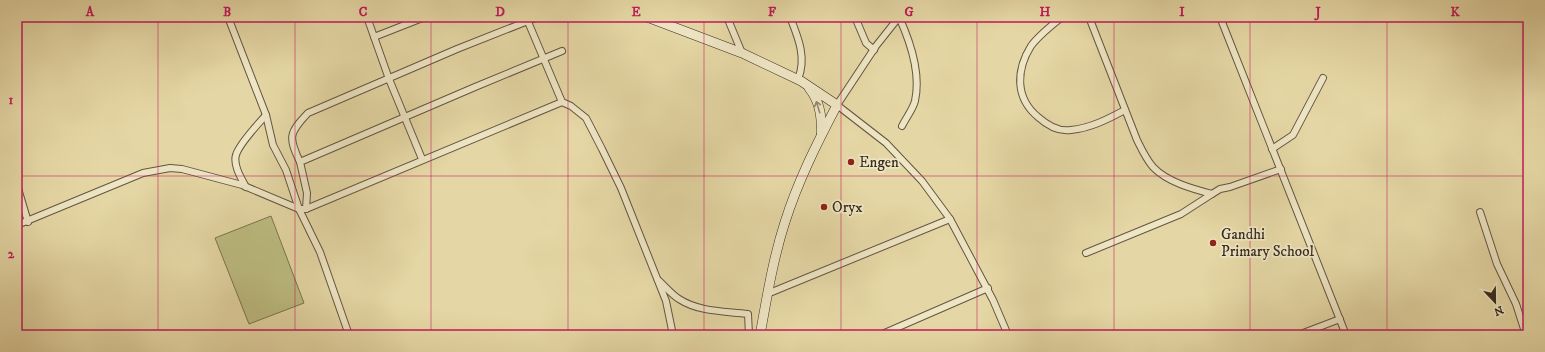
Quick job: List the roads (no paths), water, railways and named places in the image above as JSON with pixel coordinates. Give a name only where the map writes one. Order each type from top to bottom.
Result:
[{"type":"main road","points":[[647,17],[742,53],[799,80],[837,105],[798,187],[785,221],[776,249],[760,335]]},
{"type":"main road","points":[[799,80],[812,93],[818,107],[821,122],[820,138]]},
{"type":"street","points":[[228,17],[266,115],[273,145],[288,176],[299,209],[320,252],[349,335]]},
{"type":"street","points":[[367,17],[389,79],[422,159]]},
{"type":"street","points":[[374,37],[425,17]]},
{"type":"street","points":[[306,208],[307,193],[300,162],[292,146],[292,137],[296,126],[308,113],[527,19],[538,17]]},
{"type":"street","points":[[727,17],[742,53]]},
{"type":"street","points":[[790,17],[801,47],[802,67],[799,80]]},
{"type":"street","points":[[855,17],[866,43],[874,50]]},
{"type":"street","points":[[902,126],[915,101],[916,70],[906,32],[899,17],[874,50],[837,105],[886,143],[922,181],[950,219],[988,288],[1008,335]]},
{"type":"street","points":[[1062,17],[1039,38],[1026,56],[1021,72],[1020,89],[1025,101],[1035,115],[1046,124],[1058,129],[1070,131],[1107,120],[1125,110]]},
{"type":"street","points":[[1089,17],[1144,155],[1153,168],[1169,179],[1212,194]]},
{"type":"street","points":[[1220,17],[1346,335]]},
{"type":"street","points":[[527,19],[562,102],[571,106],[586,118],[621,188],[666,302],[673,335]]},
{"type":"street","points":[[300,162],[562,51]]},
{"type":"street","points":[[1272,149],[1293,135],[1323,78]]},
{"type":"street","points":[[17,225],[28,222],[122,182],[158,169],[170,168],[182,169],[246,187],[299,209],[306,208],[562,102]]},
{"type":"street","points":[[246,187],[238,172],[236,155],[266,115]]},
{"type":"street","points":[[1086,253],[1181,214],[1220,189],[1230,187],[1281,169]]},
{"type":"street","points":[[17,185],[28,222]]},
{"type":"street","points":[[1480,212],[1497,264],[1516,304],[1526,335]]},
{"type":"street","points":[[767,294],[950,219]]},
{"type":"street","points":[[657,279],[678,299],[693,306],[711,310],[748,314],[750,335]]},
{"type":"street","points":[[880,335],[988,288]]},
{"type":"street","points":[[1298,335],[1340,319]]},
{"type":"place","name":"Engen","points":[[851,162]]},
{"type":"place","name":"Oryx","points":[[824,207]]},
{"type":"place","name":"Gandhi Primary School","points":[[1213,243]]}]
